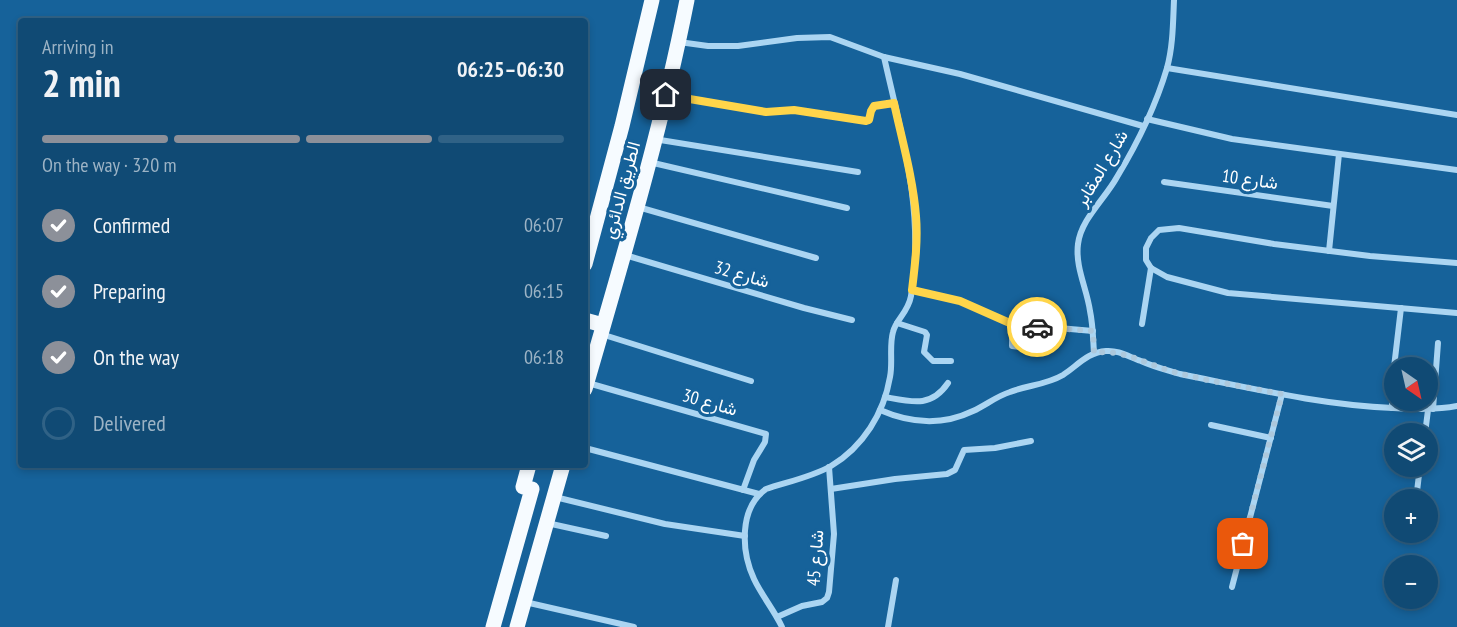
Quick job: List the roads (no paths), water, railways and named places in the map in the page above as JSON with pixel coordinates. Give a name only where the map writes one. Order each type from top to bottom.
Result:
[{"type":"main road","name":"الطريق الدائري","points":[[588,249],[594,219],[622,126],[652,0]]},
{"type":"main road","name":"الطريق الدائري","points":[[588,379],[649,162],[679,42],[687,0]]},
{"type":"main road","points":[[588,322],[602,329]]},
{"type":"main road","points":[[493,627],[532,489],[523,487],[529,468]]},
{"type":"main road","points":[[517,627],[562,468]]},
{"type":"street","name":"شارع المقابر","points":[[1094,353],[1090,311],[1077,257],[1078,242],[1083,228],[1115,181],[1147,119],[1167,68],[1173,30],[1174,0]]},
{"type":"street","points":[[679,42],[708,46],[738,46],[768,44],[797,38],[830,37],[884,57],[960,74],[1143,126]]},
{"type":"street","points":[[782,627],[754,580],[747,562],[746,525],[751,507],[759,494],[766,489],[829,467],[858,443],[870,429],[880,410],[891,375],[891,338],[897,323],[908,307],[912,290],[916,256],[916,215],[910,174],[884,57]]},
{"type":"street","points":[[1167,68],[1457,115]]},
{"type":"street","points":[[666,95],[766,112],[794,110],[866,121],[869,120],[874,106],[894,103]]},
{"type":"street","points":[[1147,119],[1232,140],[1457,170]]},
{"type":"street","points":[[654,139],[858,172]]},
{"type":"street","points":[[1329,251],[1339,154]]},
{"type":"street","points":[[649,162],[847,208]]},
{"type":"street","name":"شارع 10","points":[[1164,182],[1333,206]]},
{"type":"street","points":[[637,207],[816,258]]},
{"type":"street","points":[[1457,263],[1329,251],[1179,228],[1159,230],[1151,238],[1146,248],[1146,260],[1151,268],[1167,277],[1197,287],[1228,293],[1457,313]]},
{"type":"street","name":"شارع 32","points":[[623,255],[852,320]]},
{"type":"street","points":[[1142,324],[1151,268]]},
{"type":"street","points":[[912,290],[960,301],[1012,324],[1093,331]]},
{"type":"street","points":[[1395,357],[1401,308]]},
{"type":"street","points":[[897,323],[925,332],[927,336],[924,352],[933,361],[951,361]]},
{"type":"street","points":[[1012,324],[1012,346],[1027,348]]},
{"type":"street","points":[[602,329],[751,381]]},
{"type":"street","points":[[1436,357],[1438,343]]},
{"type":"street","points":[[880,410],[899,418],[918,422],[938,422],[958,418],[1011,391],[1047,383],[1094,353],[1107,351],[1124,354],[1180,374],[1355,407],[1384,408]]},
{"type":"street","points":[[885,397],[909,402],[927,401],[935,397],[948,383]]},
{"type":"street","name":"شارع 30","points":[[588,387],[766,434],[765,442],[754,460],[743,490]]},
{"type":"street","points":[[1232,586],[1282,394]]},
{"type":"street","points":[[1438,408],[1457,406]]},
{"type":"street","points":[[1211,425],[1270,438]]},
{"type":"street","points":[[831,489],[947,474],[955,470],[964,450],[995,448],[1031,441]]},
{"type":"street","points":[[588,449],[759,494]]},
{"type":"street","name":"شارع 45","points":[[777,617],[802,606],[822,602],[827,598],[834,534],[829,467]]},
{"type":"street","points":[[554,497],[665,524],[746,536]]},
{"type":"street","points":[[547,523],[606,536]]},
{"type":"street","points":[[888,627],[896,580]]},
{"type":"street","points":[[524,602],[634,627]]}]
